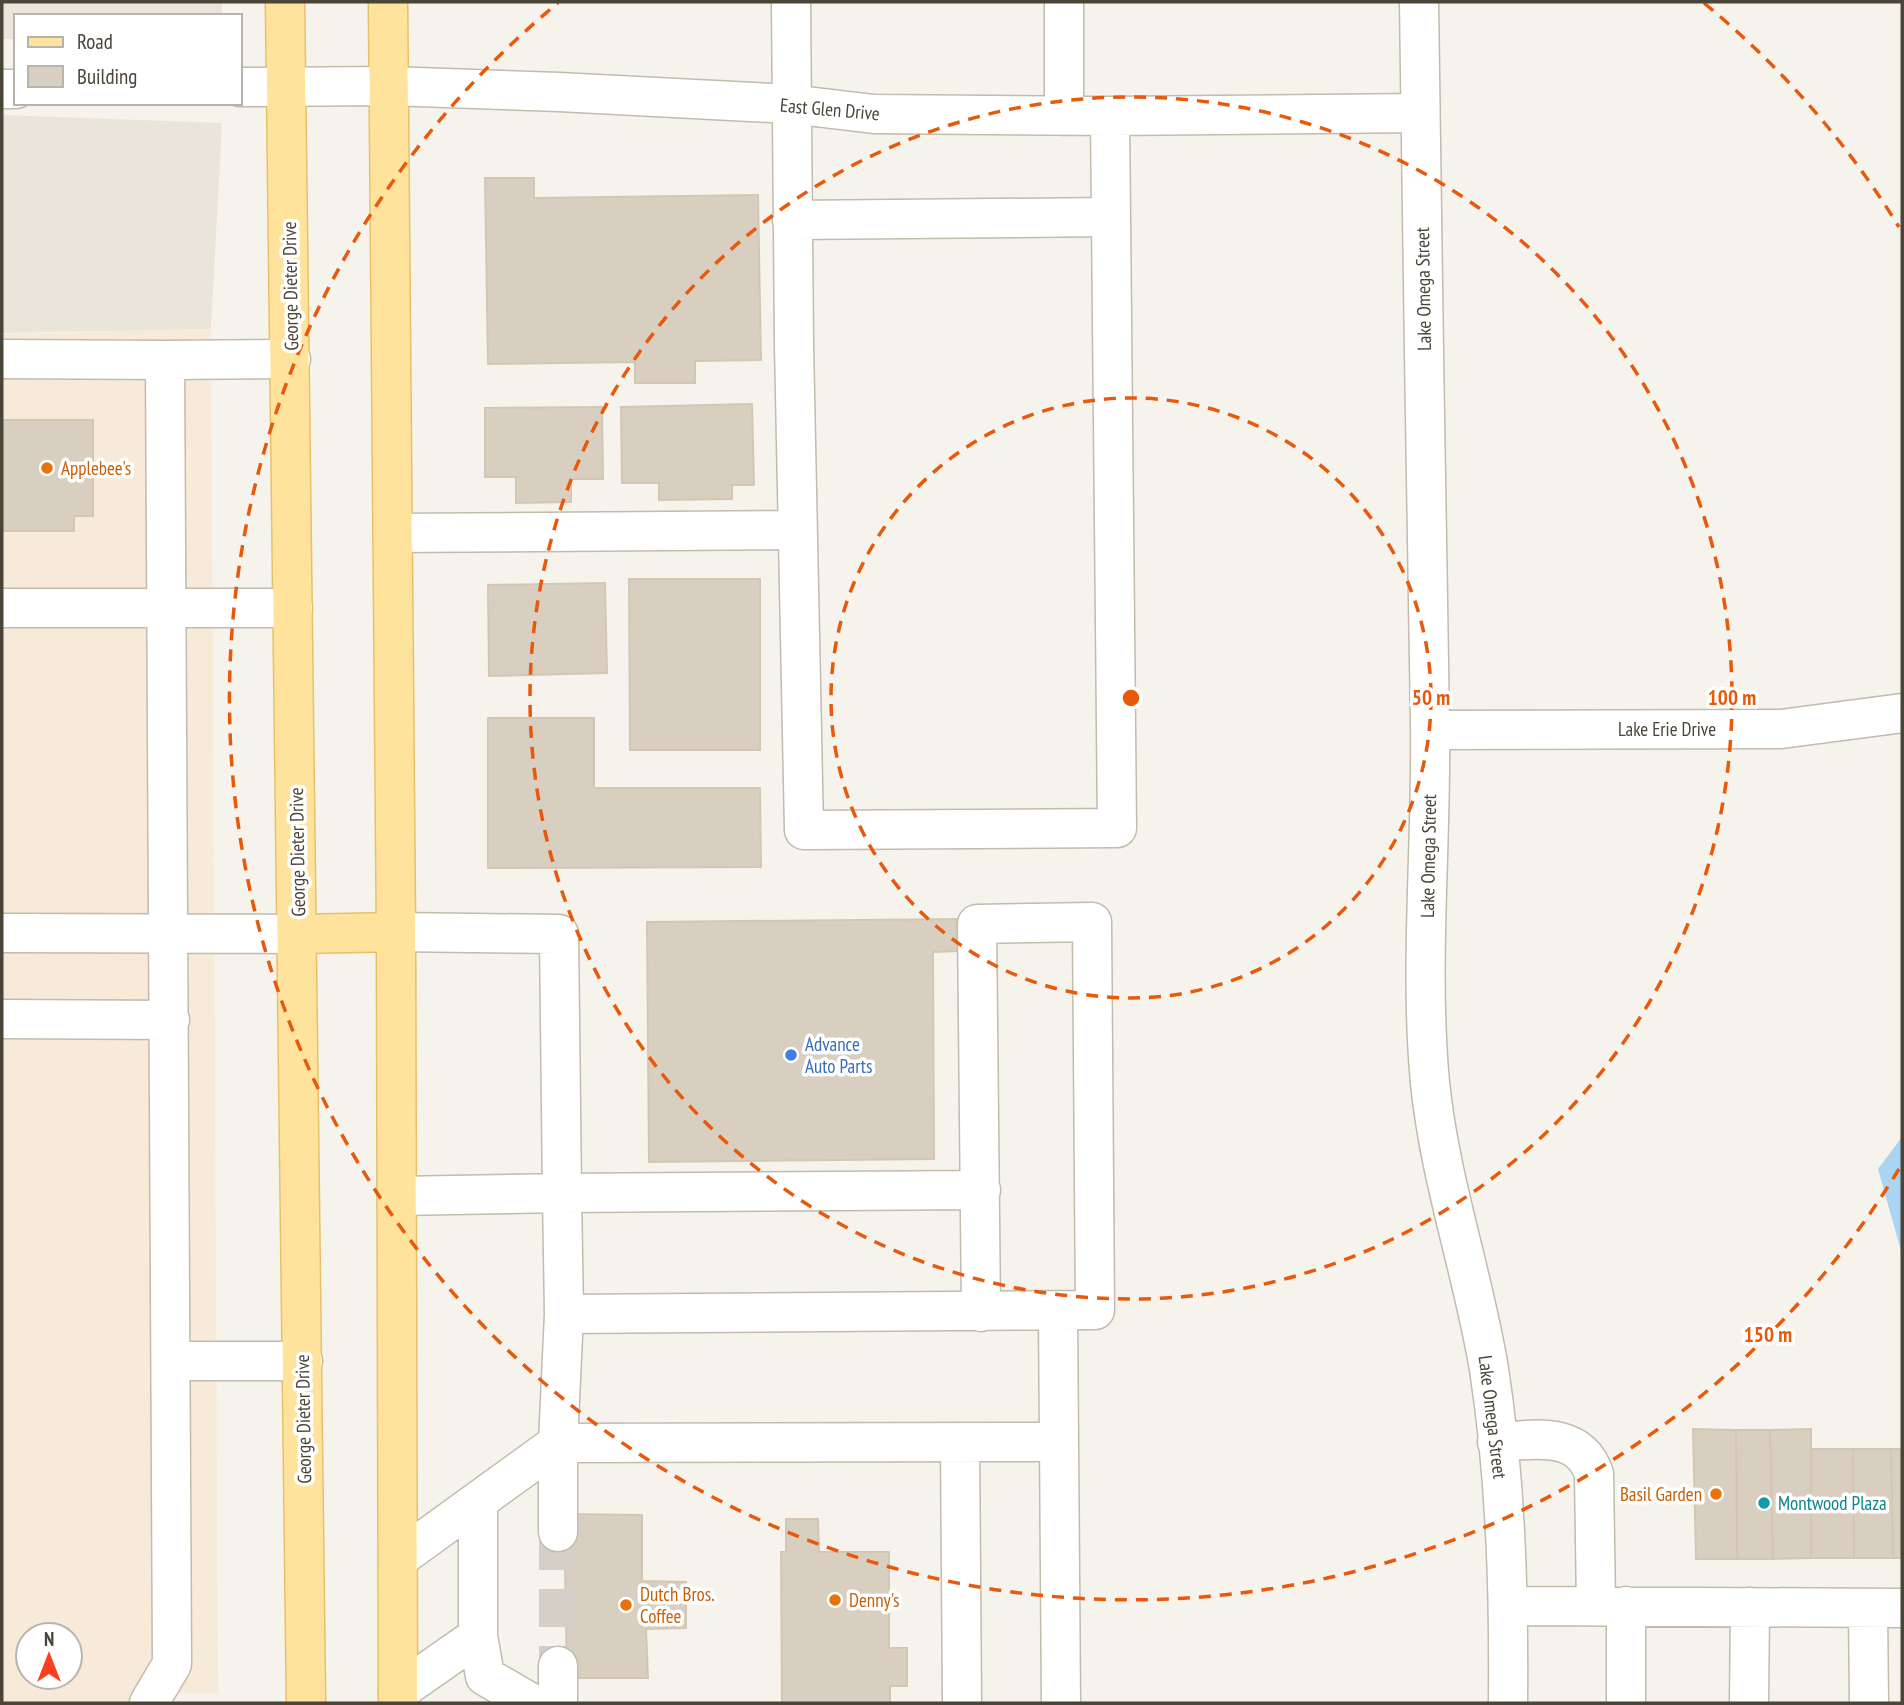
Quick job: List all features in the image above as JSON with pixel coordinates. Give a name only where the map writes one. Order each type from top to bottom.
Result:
[{"type":"main road","name":"George Dieter Drive","points":[[285,2],[306,1703]]},
{"type":"main road","points":[[388,2],[397,932],[398,1698]]},
{"type":"main road","points":[[298,934],[397,932]]},
{"type":"street","points":[[791,2],[790,104],[804,830],[1117,828],[1110,116]]},
{"type":"street","points":[[1064,2],[1064,116]]},
{"type":"street","name":"Lake Omega Street","points":[[1419,2],[1430,730],[1426,998],[1430,1084],[1441,1153],[1489,1368],[1505,1520],[1509,1606],[1508,1703]]},
{"type":"street","name":"East Glen Drive","points":[[242,87],[389,86],[790,104],[874,114],[1110,116],[1420,113]]},
{"type":"street","points":[[792,220],[1111,218]]},
{"type":"street","points":[[2,359],[291,359]]},
{"type":"street","points":[[149,1703],[172,1664],[165,360]]},
{"type":"street","points":[[393,533],[797,530]]},
{"type":"street","points":[[2,608],[293,608]]},
{"type":"street","name":"Lake Erie Drive","points":[[1430,730],[1781,729],[1902,713]]},
{"type":"street","points":[[564,1314],[981,1312],[1095,1310],[1092,922],[977,924],[981,1312]]},
{"type":"street","points":[[397,932],[559,934],[564,1314],[558,1443],[558,1532]]},
{"type":"street","points":[[2,933],[298,934]]},
{"type":"street","points":[[2,1019],[170,1020]]},
{"type":"street","points":[[397,1196],[981,1190]]},
{"type":"street","points":[[1058,1311],[1061,1703]]},
{"type":"street","points":[[171,1361],[303,1361]]},
{"type":"street","points":[[1497,1442],[1549,1440],[1579,1450],[1589,1461],[1594,1474],[1626,1703]]},
{"type":"street","points":[[960,1442],[962,1703]]},
{"type":"street","points":[[398,1559],[558,1443],[1059,1442]]},
{"type":"street","points":[[478,1503],[478,1636],[485,1676],[531,1703]]},
{"type":"street","points":[[1509,1606],[1885,1608],[1869,1703]]},
{"type":"street","points":[[1749,1703],[1750,1607]]},
{"type":"street","points":[[398,1698],[478,1636]]},
{"type":"shaded area","points":[[2,2],[222,2],[222,14],[14,14],[14,39],[2,39]]},
{"type":"shaded area","points":[[2,115],[222,123],[211,329],[2,333]]},
{"type":"shaded area","points":[[211,329],[218,1694],[177,1693],[175,1703],[2,1703],[2,334]]},
{"type":"water","points":[[1902,1137],[1902,1254],[1878,1169]]},
{"type":"building","points":[[485,178],[534,178],[534,198],[758,195],[761,360],[695,361],[695,383],[635,383],[635,362],[488,364]]},
{"type":"building","points":[[752,404],[754,485],[732,485],[732,499],[659,500],[659,483],[622,483],[621,407]]},
{"type":"building","points":[[602,407],[603,479],[571,479],[571,502],[516,503],[516,477],[485,477],[485,408]]},
{"type":"building","name":"Applebee's","points":[[2,420],[93,420],[93,516],[74,516],[74,531],[2,531]]},
{"type":"building","points":[[629,579],[760,579],[760,750],[630,750]]},
{"type":"building","points":[[605,583],[607,673],[489,676],[488,585]]},
{"type":"building","points":[[488,718],[594,718],[594,788],[760,788],[761,867],[488,868]]},
{"type":"building","name":"Advance Auto Parts","points":[[957,919],[958,951],[933,952],[934,1159],[649,1162],[647,922]]},
{"type":"building","name":"Basil Garden","points":[[1693,1429],[1736,1430],[1737,1559],[1696,1559]]},
{"type":"building","points":[[1811,1429],[1811,1558],[1773,1559],[1770,1430]]},
{"type":"building","points":[[1736,1430],[1770,1430],[1773,1559],[1737,1559]]},
{"type":"building","points":[[1811,1449],[1853,1449],[1854,1558],[1811,1558]]},
{"type":"building","points":[[1853,1449],[1891,1449],[1893,1558],[1854,1558]]},
{"type":"building","points":[[1891,1449],[1902,1449],[1902,1558],[1893,1558]]},
{"type":"building","name":"Dutch Bros. Coffee","points":[[564,1514],[642,1515],[642,1581],[686,1582],[686,1628],[646,1629],[648,1678],[567,1678]]},
{"type":"building","name":"Denny's","points":[[786,1519],[818,1519],[819,1552],[889,1552],[889,1648],[907,1648],[907,1686],[890,1686],[890,1703],[782,1703],[781,1552],[786,1552]]},
{"type":"tunnel","points":[[558,1532],[558,1666]]},
{"type":"place","name":"Applebee's","points":[[47,468]]},
{"type":"place","name":"Advance Auto Parts","points":[[791,1055]]},
{"type":"place","name":"Basil Garden","points":[[1716,1494]]},
{"type":"place","name":"Montwood Plaza","points":[[1764,1503]]},
{"type":"place","name":"Denny's","points":[[835,1600]]},
{"type":"place","name":"Dutch Bros. Coffee","points":[[626,1605]]}]
